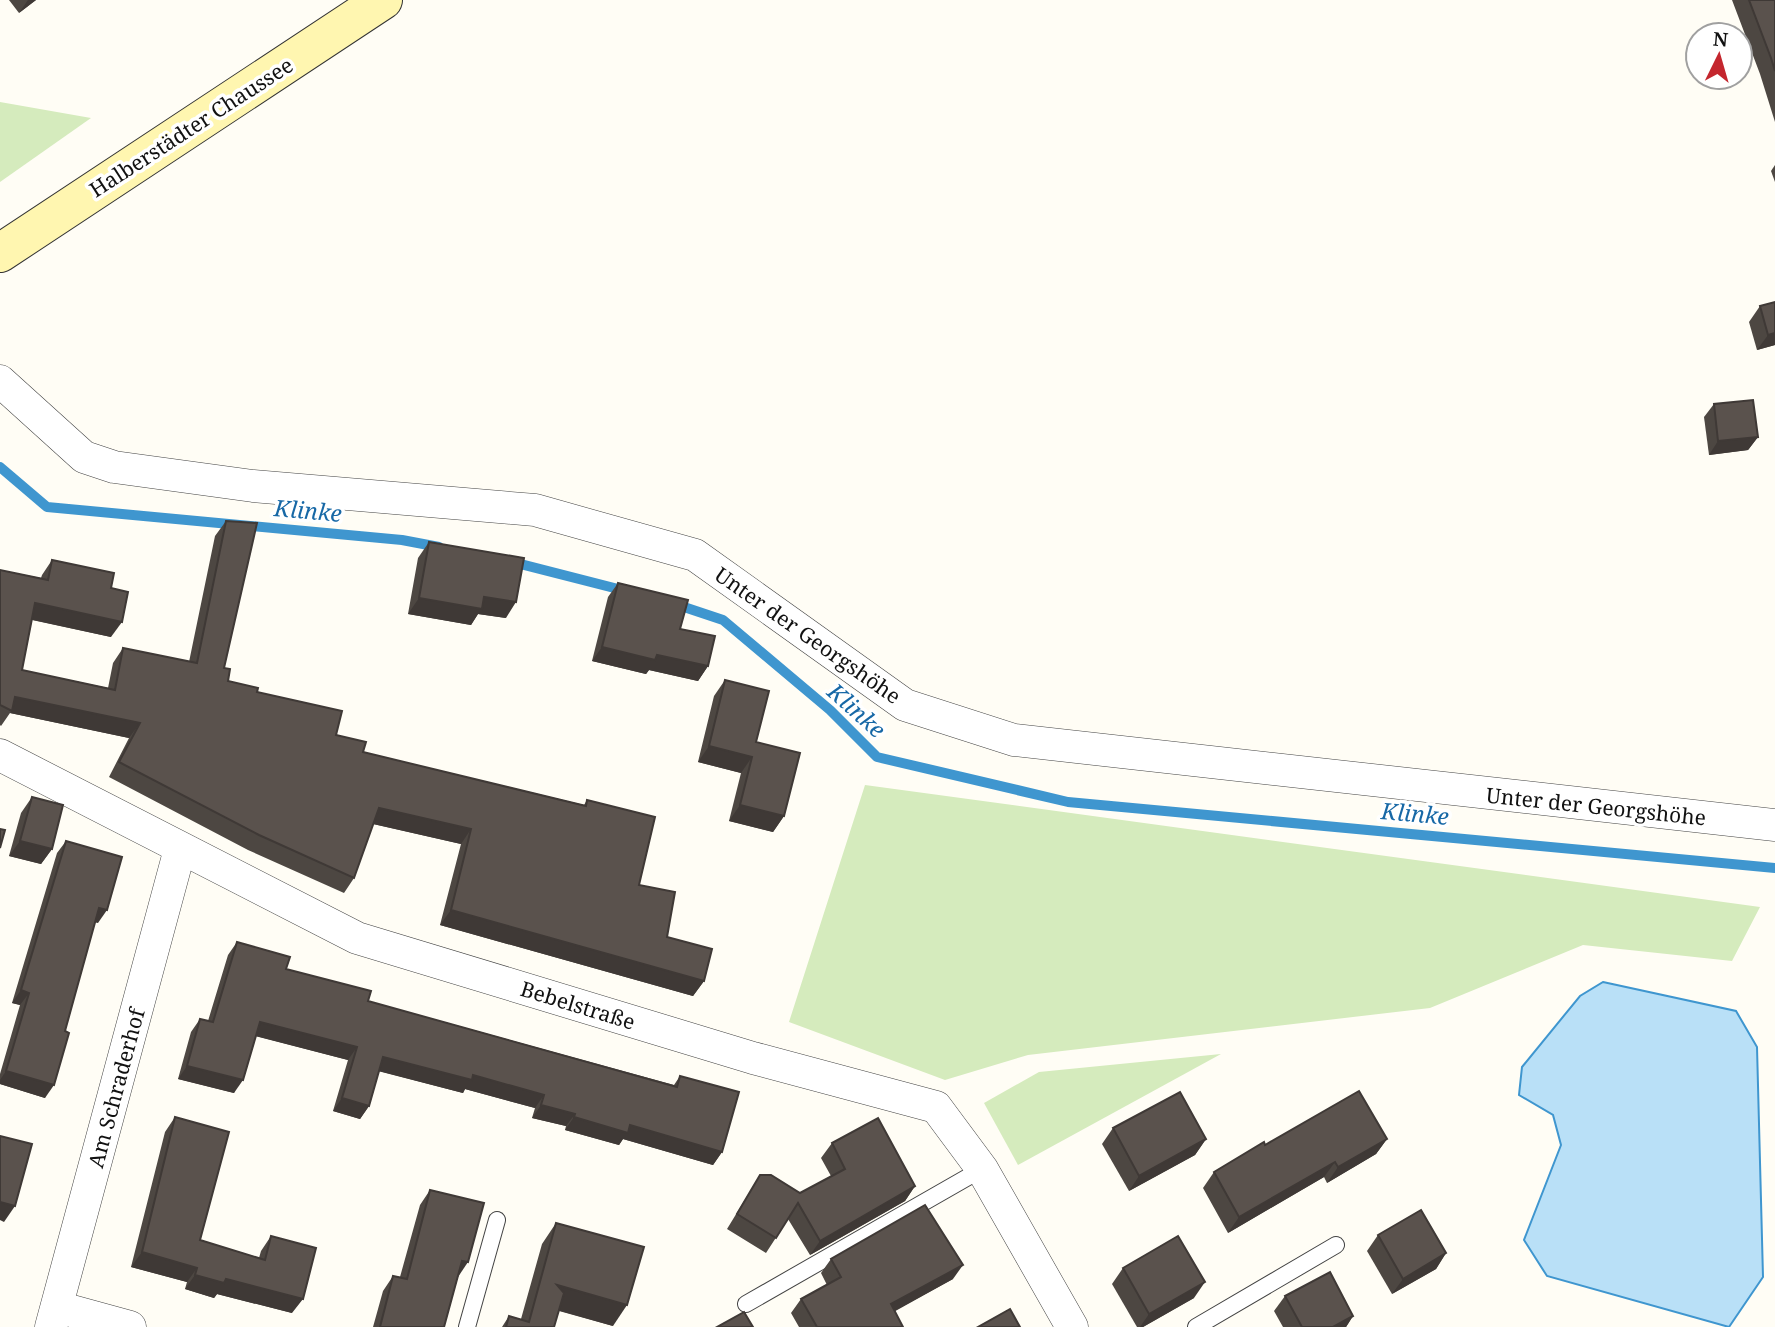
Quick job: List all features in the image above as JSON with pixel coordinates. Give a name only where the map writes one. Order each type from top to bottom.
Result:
[{"type":"main road","name":"Halberstädter Chaussee","points":[[0,253],[343,11],[383,0]]},
{"type":"street","name":"Unter der Georgshöhe","points":[[0,381],[84,457],[114,467],[267,488],[535,510],[695,555],[905,705],[1014,740],[1775,825]]},
{"type":"street","name":"Bebelstraße","points":[[0,755],[357,938],[740,1054],[936,1107],[982,1169],[1072,1327]]},
{"type":"street","name":"Am Schraderhof","points":[[54,1317],[180,849]]},
{"type":"street","points":[[54,1317],[130,1327]]},
{"type":"lane","points":[[746,1304],[982,1169]]},
{"type":"lane","points":[[467,1327],[497,1220]]},
{"type":"lane","points":[[1196,1327],[1336,1245]]},
{"type":"green space","points":[[0,102],[91,118],[0,182]]},
{"type":"green space","points":[[865,785],[1760,907],[1732,961],[1583,945],[1430,1008],[1028,1055],[945,1080],[789,1022]]},
{"type":"green space","points":[[1221,1054],[1018,1165],[984,1103],[1039,1072]]},
{"type":"water","points":[[1603,982],[1736,1011],[1757,1047],[1763,1277],[1729,1327],[1547,1276],[1524,1240],[1561,1145],[1553,1115],[1519,1095],[1522,1067],[1580,996]]},
{"type":"building","points":[[1749,0],[1775,0],[1775,71],[1771,58]]},
{"type":"building","points":[[1775,302],[1775,333],[1768,335],[1760,306]]},
{"type":"building","points":[[1753,400],[1758,437],[1718,441],[1714,404]]},
{"type":"building","points":[[226,521],[257,523],[224,668],[230,669],[228,681],[258,688],[257,692],[342,711],[336,735],[366,742],[363,752],[586,806],[587,800],[655,817],[639,885],[675,892],[667,937],[712,949],[704,981],[451,910],[471,829],[379,808],[354,878],[259,835],[119,762],[140,723],[15,697],[12,711],[0,705],[0,570],[48,580],[52,560],[114,573],[111,588],[128,592],[122,622],[35,603],[22,670],[115,690],[123,648],[197,663]]},
{"type":"building","points":[[429,542],[524,558],[516,602],[484,597],[482,609],[419,598]]},
{"type":"building","points":[[618,583],[688,600],[680,629],[715,636],[708,666],[657,655],[655,660],[602,647]]},
{"type":"building","points":[[725,680],[769,691],[756,742],[800,753],[784,816],[740,805],[752,757],[709,746]]},
{"type":"building","points":[[32,797],[63,805],[52,849],[20,841]]},
{"type":"building","points":[[0,829],[5,830],[0,848]]},
{"type":"building","points":[[66,841],[122,857],[107,910],[99,908],[65,1031],[69,1033],[54,1085],[6,1071],[29,993],[21,990]]},
{"type":"building","points":[[237,942],[290,957],[286,969],[371,991],[368,1001],[677,1087],[680,1076],[739,1092],[722,1152],[630,1125],[628,1133],[541,1105],[544,1095],[473,1075],[472,1080],[383,1057],[369,1106],[342,1098],[357,1047],[260,1022],[243,1080],[187,1066],[200,1019],[213,1022]]},
{"type":"building","points":[[1359,1091],[1387,1139],[1338,1167],[1335,1162],[1239,1217],[1214,1172]]},
{"type":"building","points":[[1180,1092],[1206,1139],[1139,1176],[1113,1128]]},
{"type":"building","points":[[175,1117],[229,1132],[200,1240],[265,1260],[271,1236],[316,1248],[303,1299],[226,1279],[224,1283],[195,1275],[197,1268],[142,1252]]},
{"type":"building","points":[[878,1118],[915,1186],[820,1241],[798,1203],[776,1238],[737,1214],[760,1175],[771,1175],[800,1193],[845,1169],[832,1143]]},
{"type":"building","points":[[0,1136],[32,1144],[15,1206],[0,1202]]},
{"type":"building","points":[[430,1190],[484,1203],[468,1262],[462,1261],[444,1327],[380,1327],[393,1276],[407,1279]]},
{"type":"building","points":[[925,1205],[963,1265],[891,1304],[903,1327],[817,1327],[801,1299],[841,1277],[831,1259]]},
{"type":"building","points":[[1421,1210],[1446,1253],[1403,1279],[1378,1235]]},
{"type":"building","points":[[556,1223],[644,1247],[627,1305],[557,1285],[564,1293],[554,1327],[506,1327],[509,1316],[529,1322]]},
{"type":"building","points":[[1178,1236],[1205,1282],[1149,1314],[1123,1268]]},
{"type":"building","points":[[1330,1272],[1353,1316],[1333,1327],[1302,1327],[1285,1296]]},
{"type":"building","points":[[1010,1309],[1020,1327],[978,1327]]},
{"type":"building","points":[[744,1312],[753,1327],[717,1327]]},
{"type":"waterway","name":"Klinke","points":[[0,467],[47,507],[402,540],[439,547]]},
{"type":"waterway","name":"Klinke","points":[[509,561],[626,591]]},
{"type":"waterway","name":"Klinke","points":[[672,603],[723,620],[830,710],[877,757],[1068,802],[1775,868]]}]
